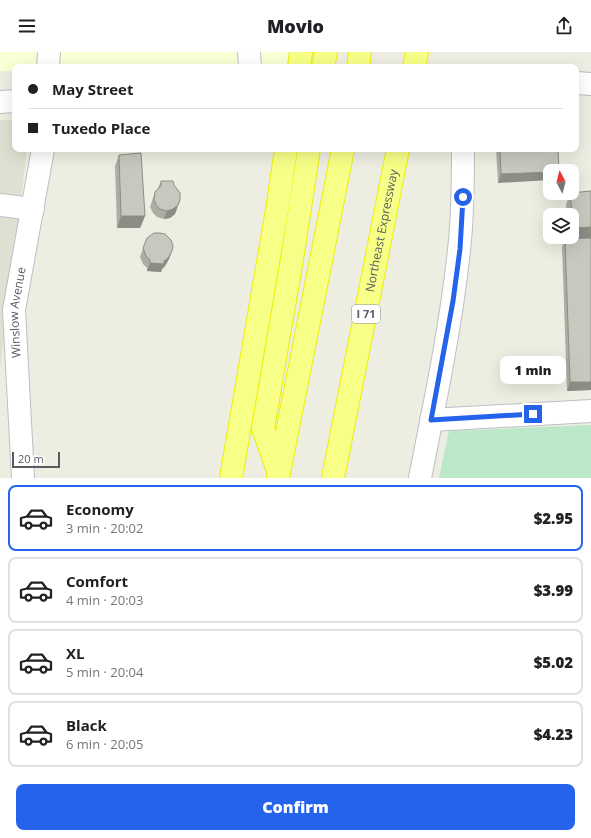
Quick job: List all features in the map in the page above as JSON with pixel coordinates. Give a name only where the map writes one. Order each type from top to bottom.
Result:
[{"type":"highway","points":[[299,64],[301,52]]},
{"type":"highway","points":[[324,64],[326,52]]},
{"type":"highway","points":[[358,64],[360,52]]},
{"type":"highway","points":[[415,64],[417,52]]},
{"type":"highway","points":[[231,478],[286,152]]},
{"type":"highway","points":[[278,475],[263,428],[309,152]]},
{"type":"highway","points":[[278,475],[341,152]]},
{"type":"highway","name":"Northeast Expressway","points":[[333,478],[397,152]]},
{"type":"street","points":[[48,64],[49,52]]},
{"type":"street","points":[[249,52],[250,64]]},
{"type":"street","points":[[0,102],[12,101]]},
{"type":"street","name":"Winslow Avenue","points":[[23,478],[8,346],[43,152]]},
{"type":"street","points":[[420,478],[453,301],[460,249],[463,197],[463,152]]},
{"type":"street","points":[[0,204],[33,209]]},
{"type":"street","points":[[431,420],[591,411]]},
{"type":"shaded area","points":[[0,52],[290,52],[288,64],[12,64],[12,71],[0,71]]},
{"type":"shaded area","points":[[0,120],[12,120],[12,152],[27,152],[0,369]]},
{"type":"shaded area","points":[[591,425],[591,478],[439,478],[449,431]]},
{"type":"building","points":[[500,152],[558,152],[559,164],[543,164],[543,172],[501,174]]},
{"type":"building","points":[[141,153],[145,216],[121,216],[119,155]]},
{"type":"building","points":[[161,181],[173,181],[180,193],[178,205],[167,211],[160,209],[156,205],[154,199],[155,192],[161,186]]},
{"type":"building","points":[[591,191],[591,227],[579,228],[579,208],[572,208],[571,200],[579,200],[579,192]]},
{"type":"building","points":[[154,233],[165,234],[171,240],[173,246],[168,258],[164,261],[164,264],[150,263],[150,260],[146,256],[143,248],[147,238]]},
{"type":"building","points":[[579,238],[591,238],[591,382],[570,382],[565,244],[579,244]]},
{"type":"route","points":[[463,197],[460,249],[453,301],[431,420],[533,414]]}]
